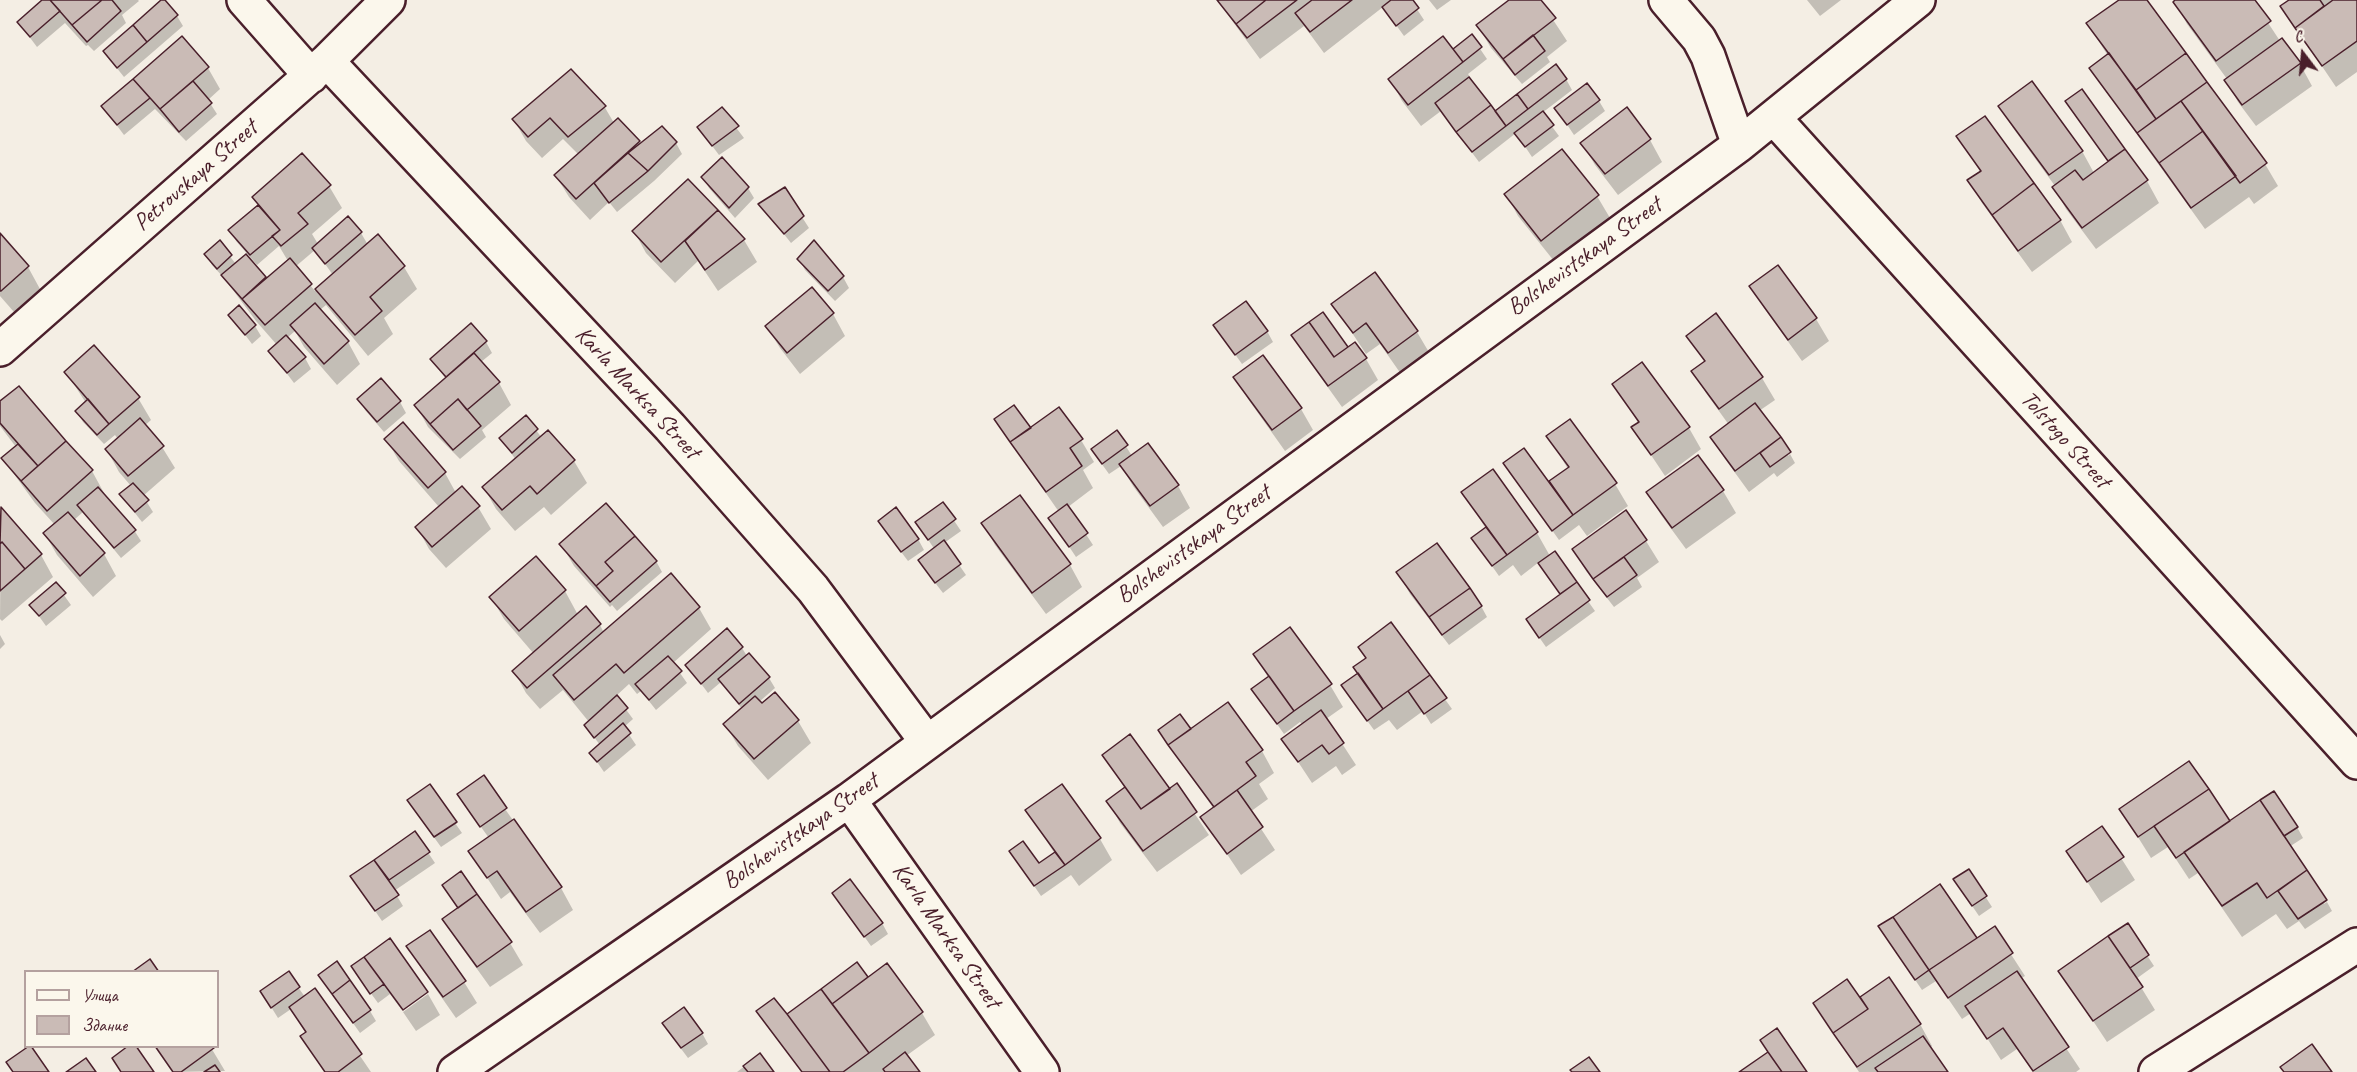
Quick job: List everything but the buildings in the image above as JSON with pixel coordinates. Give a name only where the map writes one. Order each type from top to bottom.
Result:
[{"type":"street","name":"Karla Marksa Street","points":[[244,0],[319,68],[670,427],[813,589],[927,742]]},
{"type":"street","name":"Petrovskaya Street","points":[[0,349],[319,68],[388,0]]},
{"type":"street","points":[[1666,0],[1699,39],[1708,57],[1739,145]]},
{"type":"street","name":"Bolshevistskaya Street","points":[[455,1072],[849,800],[1739,145],[1918,0]]},
{"type":"street","name":"Tolstogo Street","points":[[1774,118],[2357,762]]},
{"type":"street","name":"Karla Marksa Street","points":[[849,800],[1042,1072]]},
{"type":"street","points":[[2156,1072],[2357,945]]}]
